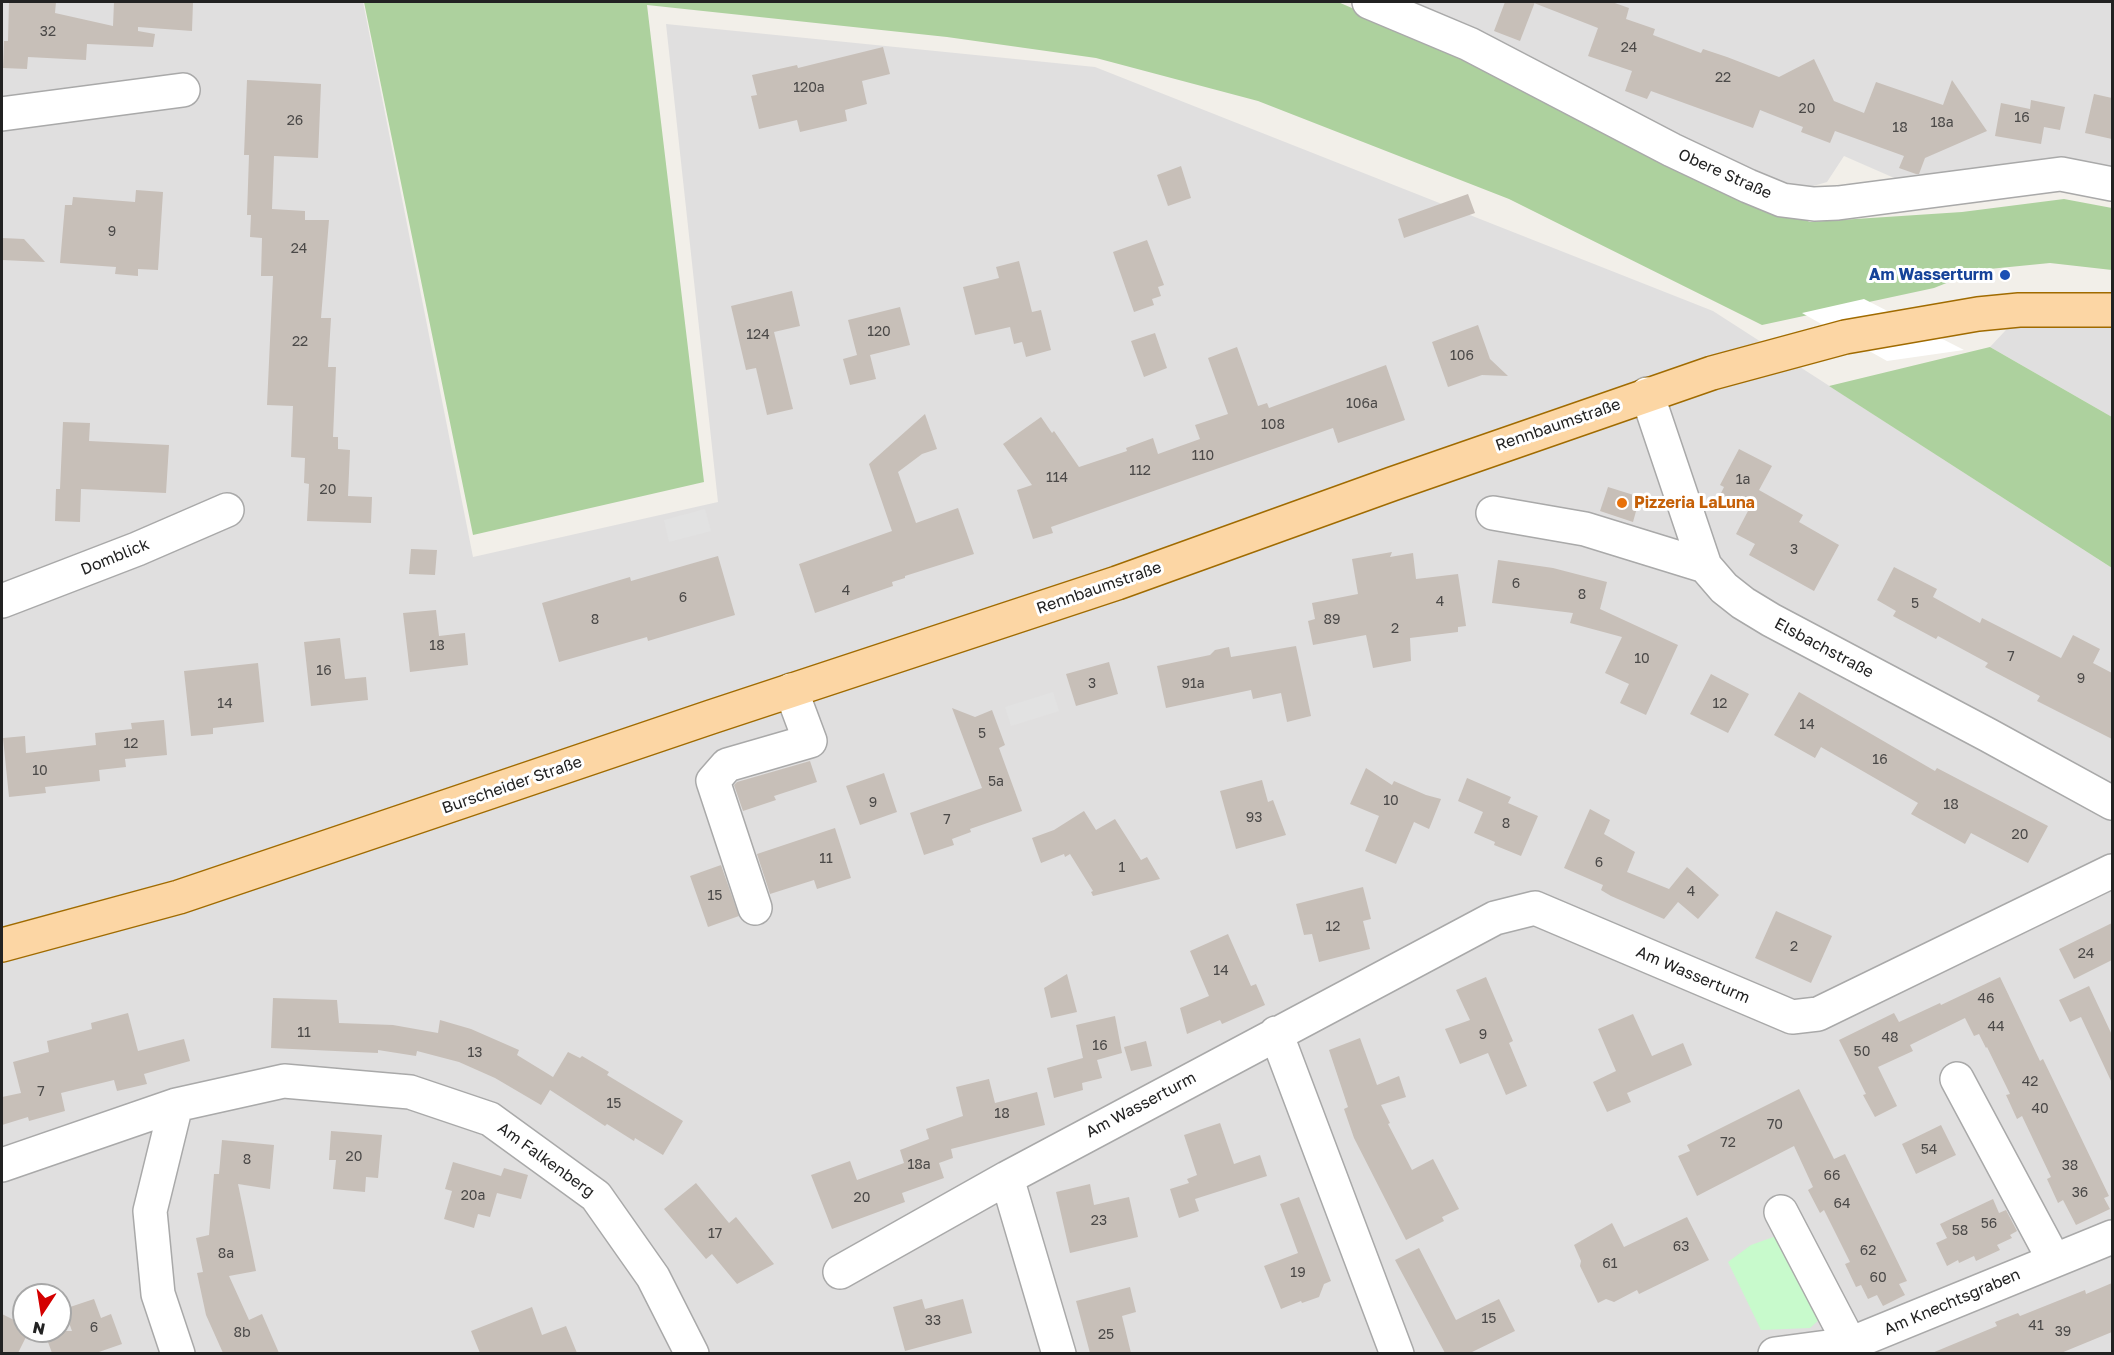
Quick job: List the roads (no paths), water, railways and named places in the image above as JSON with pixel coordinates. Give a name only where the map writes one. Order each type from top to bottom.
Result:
[{"type":"main road","name":"Rennbaumstraße","points":[[1019,615],[1128,579],[1647,394],[1712,373],[1845,337],[1978,314],[2019,310],[2112,310]]},
{"type":"main road","name":"Burscheider Straße","points":[[2,945],[179,897],[1019,615]]},
{"type":"street","name":"Obere Straße","points":[[1369,2],[1469,44],[1672,150],[1782,200],[1814,204],[1830,203],[2061,174],[2112,184]]},
{"type":"street","points":[[2,114],[183,90]]},
{"type":"street","name":"Elsbachstraße","points":[[1647,394],[1705,566],[1724,588],[1771,620],[1978,729],[2112,803]]},
{"type":"street","name":"Domblick","points":[[2,601],[137,549],[227,510]]},
{"type":"street","points":[[1493,513],[1585,529],[1705,566]]},
{"type":"street","points":[[755,908],[713,781],[727,765],[810,741],[792,690]]},
{"type":"street","name":"Am Wasserturm","points":[[840,1272],[1007,1178],[1495,918],[1534,908],[1792,1017],[1818,1014],[2112,871]]},
{"type":"street","points":[[1276,1033],[1397,1353]]},
{"type":"street","points":[[1957,1079],[2054,1260]]},
{"type":"street","name":"Am Falkenberg","points":[[2,1165],[176,1106],[284,1081],[410,1092],[490,1119],[596,1196],[653,1277],[692,1353]]},
{"type":"street","points":[[176,1106],[150,1211],[158,1294],[178,1353]]},
{"type":"street","points":[[1007,1178],[1059,1353]]},
{"type":"street","points":[[1781,1212],[1850,1344]]},
{"type":"street","name":"Am Knechtsgraben","points":[[1775,1353],[1850,1344],[2112,1237]]},
{"type":"place","name":"Am Wasserturm","points":[[2005,275]]},
{"type":"place","name":"Pizzeria LaLuna","points":[[1622,503]]}]
